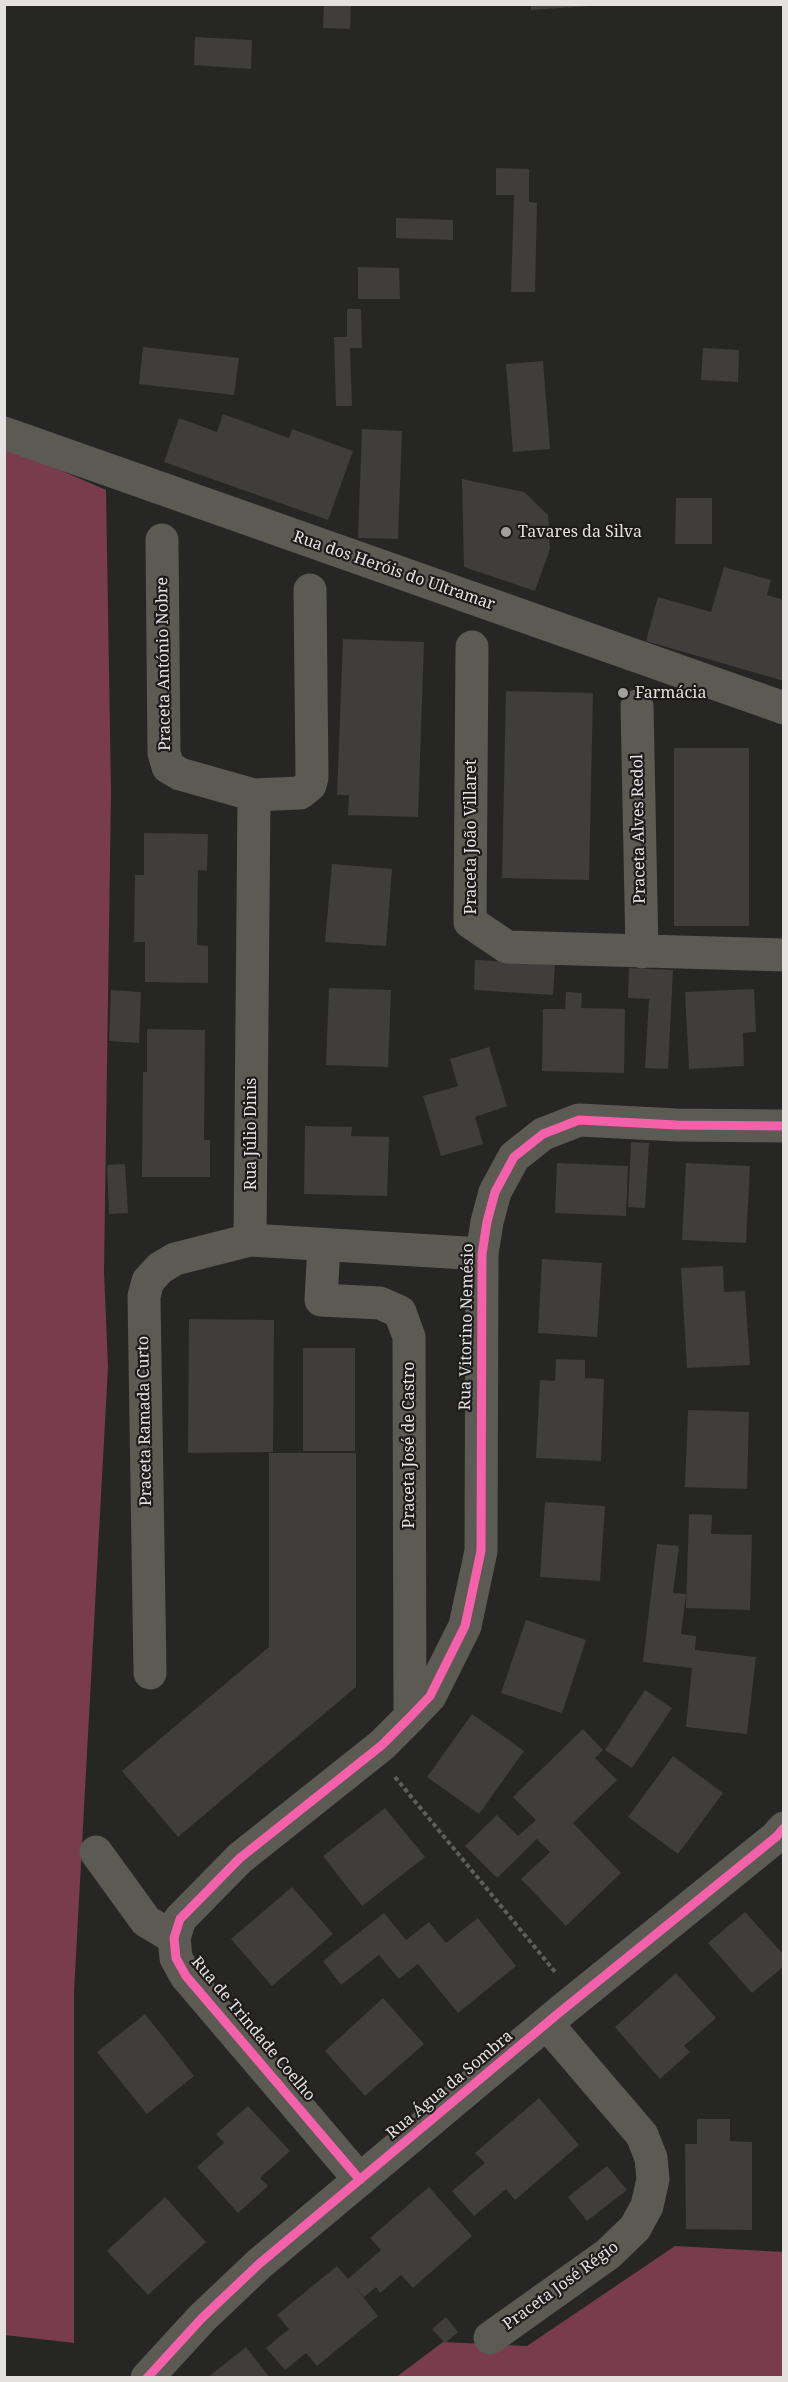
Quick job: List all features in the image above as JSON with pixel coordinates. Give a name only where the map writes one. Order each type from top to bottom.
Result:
[{"type":"street","name":"Rua dos Heróis do Ultramar","points":[[4,434],[783,708]]},
{"type":"street","name":"Praceta António Nobre","points":[[162,540],[165,761],[173,772],[254,795],[300,793],[310,786],[312,777],[310,590]]},
{"type":"street","name":"Praceta João Villaret","points":[[472,647],[470,922],[507,947],[783,955]]},
{"type":"street","name":"Praceta Alves Redol","points":[[638,706],[642,951]]},
{"type":"street","name":"Rua Júlio Dinis","points":[[250,1240],[254,795]]},
{"type":"street","name":"Rua Vitorino Nemésio","points":[[374,1751],[430,1696],[465,1626],[481,1551],[482,1254],[495,1192],[514,1157],[543,1134],[579,1120],[677,1125],[783,1126]]},
{"type":"street","points":[[250,1240],[482,1254]]},
{"type":"street","name":"Praceta Ramada Curto","points":[[150,1673],[144,1296],[148,1281],[160,1268],[175,1259],[250,1240]]},
{"type":"street","name":"Praceta José de Castro","points":[[324,1245],[321,1300],[380,1303],[400,1312],[409,1337],[410,1717]]},
{"type":"street","points":[[96,1852],[146,1921],[174,1938],[180,1919],[240,1858],[374,1751]]},
{"type":"street","name":"Rua Água da Sombra","points":[[147,2378],[202,2318],[258,2264],[577,1999],[777,1846]]},
{"type":"street","name":"Rua de Trindade Coelho","points":[[174,1938],[176,1958],[186,1976],[360,2180]]},
{"type":"street","name":"Praceta José Régio","points":[[490,2338],[608,2254],[628,2235],[635,2228],[647,2206],[653,2179],[651,2158],[642,2135],[547,2024]]},
{"type":"path","points":[[374,1751],[577,1999]]},
{"type":"shaded area","points":[[5,446],[106,490],[111,792],[104,1271],[108,1367],[74,1992],[74,2343],[5,2335]]},
{"type":"shaded area","points":[[675,2246],[783,2252],[783,2377],[395,2378],[443,2342],[527,2346]]},
{"type":"building","points":[[324,4],[351,4],[350,29],[323,28]]},
{"type":"building","points":[[531,4],[590,4],[590,6],[531,10]]},
{"type":"building","points":[[195,37],[252,40],[251,69],[194,65]]},
{"type":"building","points":[[496,168],[529,169],[529,202],[537,203],[535,292],[511,292],[514,195],[496,195]]},
{"type":"building","points":[[396,218],[453,220],[453,240],[396,238]]},
{"type":"building","points":[[358,267],[399,268],[400,299],[358,299]]},
{"type":"building","points":[[347,309],[361,309],[362,348],[350,348],[352,406],[336,406],[334,337],[347,337]]},
{"type":"building","points":[[143,347],[239,358],[234,395],[139,384]]},
{"type":"building","points":[[703,348],[739,350],[738,382],[701,380]]},
{"type":"building","points":[[543,361],[550,449],[513,452],[506,364]]},
{"type":"building","points":[[223,414],[289,438],[292,429],[353,451],[328,520],[164,462],[179,418],[217,432]]},
{"type":"building","points":[[362,429],[402,431],[398,539],[358,538]]},
{"type":"building","name":"Tavares da Silva","points":[[462,479],[524,492],[548,515],[550,549],[535,591],[464,567]]},
{"type":"building","points":[[676,498],[712,498],[712,544],[675,544]]},
{"type":"building","points":[[724,567],[771,580],[767,595],[784,600],[784,681],[646,641],[658,597],[711,612]]},
{"type":"building","points":[[343,639],[424,642],[418,817],[348,815],[349,795],[337,795]]},
{"type":"building","points":[[506,691],[593,693],[589,880],[502,878]]},
{"type":"building","points":[[674,748],[749,748],[749,926],[674,926]]},
{"type":"building","points":[[144,833],[208,834],[207,871],[198,870],[197,945],[208,946],[208,983],[145,982],[145,942],[134,942],[135,875],[144,875]]},
{"type":"building","points":[[332,864],[392,869],[386,946],[325,942]]},
{"type":"building","points":[[475,960],[555,964],[553,995],[474,990]]},
{"type":"building","points":[[629,968],[673,970],[668,1069],[645,1068],[649,999],[628,998]]},
{"type":"building","points":[[329,988],[391,990],[388,1067],[326,1065]]},
{"type":"building","points":[[754,989],[756,1032],[743,1033],[744,1066],[689,1069],[685,992]]},
{"type":"building","points":[[111,990],[141,992],[139,1043],[109,1041]]},
{"type":"building","points":[[566,992],[582,993],[581,1008],[625,1009],[624,1073],[542,1071],[543,1009],[565,1009]]},
{"type":"building","points":[[147,1029],[205,1030],[204,1140],[210,1140],[210,1177],[142,1177],[143,1072],[147,1072]]},
{"type":"building","points":[[489,1047],[507,1106],[475,1117],[483,1144],[441,1156],[423,1096],[458,1086],[450,1059]]},
{"type":"building","points":[[305,1126],[352,1127],[351,1136],[389,1137],[387,1196],[304,1194]]},
{"type":"building","points":[[631,1142],[649,1143],[645,1208],[628,1207]]},
{"type":"building","points":[[557,1163],[628,1166],[626,1216],[555,1213]]},
{"type":"building","points":[[686,1163],[750,1166],[746,1243],[682,1240]]},
{"type":"building","points":[[125,1164],[128,1213],[109,1214],[107,1165]]},
{"type":"building","points":[[542,1259],[602,1263],[597,1337],[538,1333]]},
{"type":"building","points":[[723,1266],[724,1292],[745,1291],[750,1365],[687,1368],[681,1268]]},
{"type":"building","points":[[189,1319],[274,1320],[273,1452],[188,1453]]},
{"type":"building","points":[[303,1348],[355,1348],[355,1451],[303,1451]]},
{"type":"building","points":[[556,1359],[585,1360],[585,1378],[604,1379],[601,1461],[536,1458],[540,1380],[555,1381]]},
{"type":"building","points":[[688,1410],[749,1412],[747,1489],[685,1487]]},
{"type":"building","points":[[269,1453],[356,1453],[356,1687],[178,1837],[122,1771],[269,1647]]},
{"type":"building","points":[[545,1502],[605,1506],[600,1581],[540,1577]]},
{"type":"building","points":[[689,1514],[712,1515],[711,1534],[752,1535],[750,1610],[686,1608]]},
{"type":"building","points":[[657,1544],[679,1546],[673,1593],[686,1594],[681,1634],[696,1636],[695,1650],[756,1657],[747,1734],[686,1727],[692,1668],[643,1662]]},
{"type":"building","points":[[526,1620],[586,1640],[562,1713],[501,1693]]},
{"type":"building","points":[[645,1690],[672,1708],[632,1768],[605,1750]]},
{"type":"building","points":[[472,1714],[524,1751],[479,1814],[427,1777]]},
{"type":"building","points":[[583,1729],[603,1750],[595,1758],[617,1780],[573,1823],[621,1873],[566,1926],[521,1879],[550,1852],[537,1839],[497,1878],[465,1846],[497,1815],[518,1836],[536,1820],[513,1797]]},
{"type":"building","points":[[673,1756],[723,1793],[678,1854],[628,1817]]},
{"type":"building","points":[[385,1808],[425,1857],[362,1906],[323,1856]]},
{"type":"building","points":[[292,1887],[333,1934],[272,1986],[231,1939]]},
{"type":"building","points":[[745,1912],[784,1955],[784,1966],[752,1993],[708,1943]]},
{"type":"building","points":[[384,1913],[406,1940],[429,1922],[446,1943],[478,1918],[516,1966],[458,2013],[418,1964],[399,1979],[379,1955],[341,1985],[323,1961]]},
{"type":"building","points":[[676,1973],[716,2018],[684,2046],[690,2052],[660,2079],[615,2027]]},
{"type":"building","points":[[383,1998],[424,2044],[365,2096],[325,2051]]},
{"type":"building","points":[[145,2014],[194,2076],[147,2114],[97,2052]]},
{"type":"building","points":[[539,2098],[579,2145],[515,2200],[506,2189],[474,2216],[452,2191],[485,2163],[475,2153]]},
{"type":"building","points":[[248,2106],[290,2151],[260,2178],[268,2186],[238,2213],[197,2167],[224,2143],[216,2134]]},
{"type":"building","points":[[697,2119],[730,2119],[730,2141],[752,2142],[752,2230],[686,2229],[685,2144],[697,2144]]},
{"type":"building","points":[[607,2166],[627,2190],[587,2221],[568,2197]]},
{"type":"building","points":[[429,2187],[472,2236],[413,2288],[401,2275],[380,2293],[376,2287],[364,2297],[353,2284],[378,2316],[317,2366],[306,2353],[285,2370],[266,2348],[289,2329],[277,2315],[337,2266],[348,2279],[381,2250],[370,2238]]},
{"type":"building","points":[[165,2197],[206,2242],[148,2295],[107,2251]]},
{"type":"building","points":[[446,2317],[458,2332],[445,2343],[432,2329]]},
{"type":"building","points":[[246,2347],[270,2378],[207,2378]]},
{"type":"cycle path","points":[[360,2180],[186,1976],[176,1958],[174,1938],[180,1919],[240,1858],[382,1745],[410,1717],[430,1696],[465,1626],[481,1551],[482,1254],[495,1192],[514,1157],[543,1134],[579,1120],[677,1125],[784,1126]]},
{"type":"cycle path","points":[[147,2378],[202,2318],[259,2264],[560,2012],[776,1837],[784,1828]]},
{"type":"place","name":"Tavares da Silva","points":[[506,532]]},
{"type":"place","name":"Farmácia","points":[[623,693]]}]
